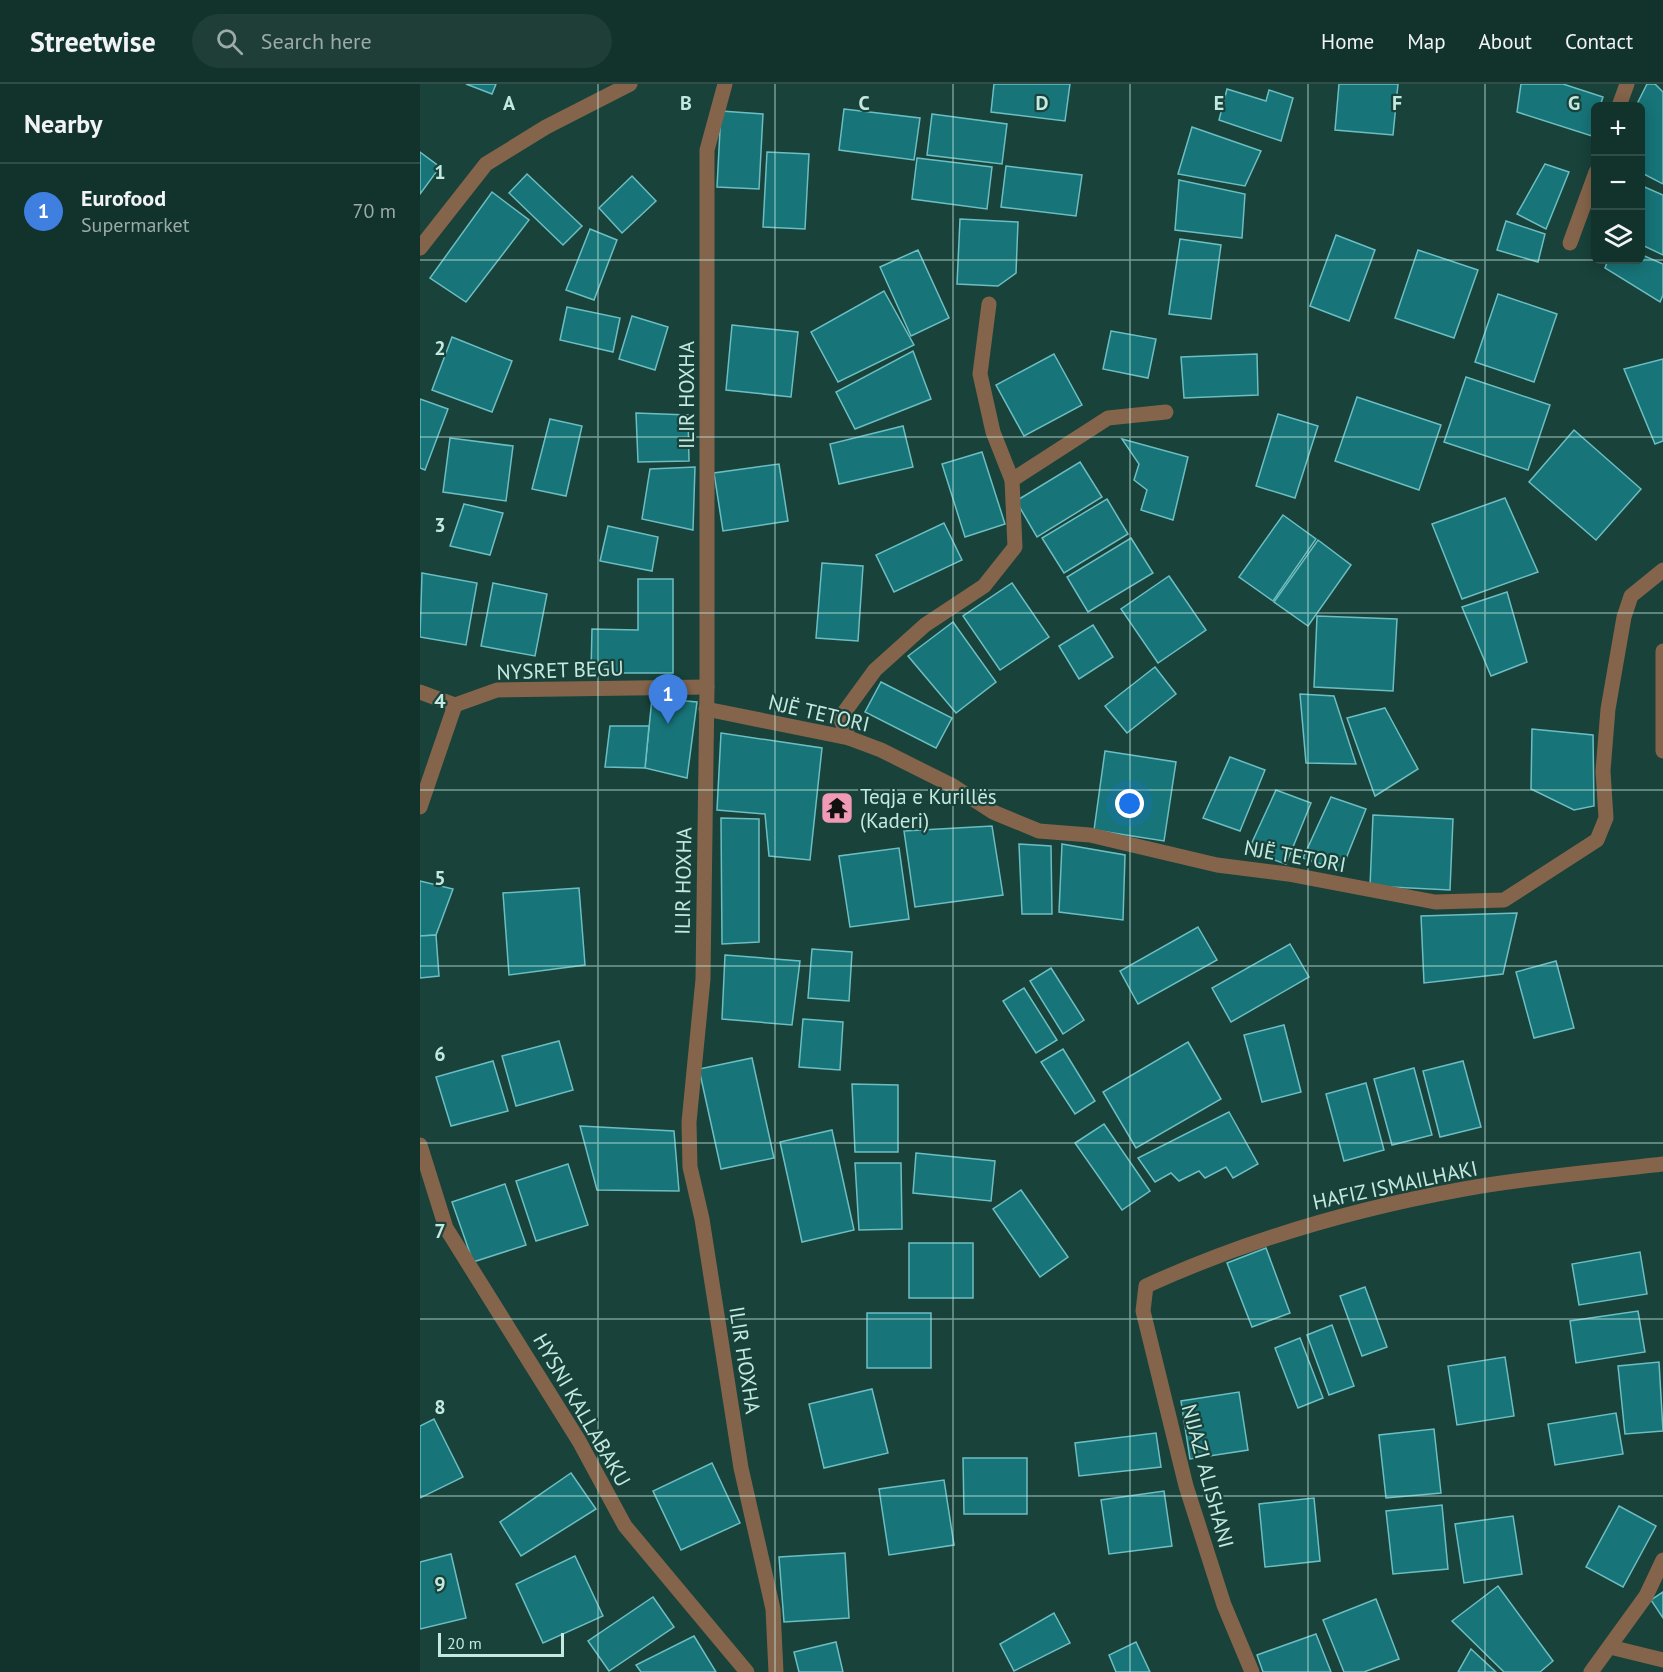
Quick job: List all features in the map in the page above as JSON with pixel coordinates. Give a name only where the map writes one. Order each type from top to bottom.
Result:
[{"type":"street","points":[[420,248],[486,164],[546,127],[630,84]]},
{"type":"street","name":"ILIR HOXHA","points":[[725,84],[708,150],[707,687],[703,979],[689,1122],[690,1167],[702,1219],[741,1468],[773,1609],[776,1672]]},
{"type":"street","points":[[1620,102],[1627,84]]},
{"type":"street","points":[[1570,243],[1591,186]]},
{"type":"street","points":[[849,738],[840,718],[875,670],[924,625],[984,586],[1016,548],[1012,480],[993,432],[980,374],[989,304]]},
{"type":"street","points":[[1012,480],[1108,418],[1166,412]]},
{"type":"street","name":"NJË TETORI","points":[[706,709],[849,738],[906,761],[953,786],[993,812],[1039,831],[1090,835],[1217,865],[1288,874],[1436,902],[1504,900],[1597,840],[1606,818],[1603,771],[1608,709],[1624,617],[1631,596],[1663,570]]},
{"type":"street","points":[[1663,651],[1663,751]]},
{"type":"street","name":"NYSRET BEGU","points":[[455,705],[497,690],[707,687]]},
{"type":"street","points":[[420,692],[455,705],[420,807]]},
{"type":"street","name":"HYSNI KALLABAKU","points":[[420,1145],[446,1228],[579,1441],[625,1527],[747,1672]]},
{"type":"street","name":"HAFIZ ISMAILHAKI","points":[[1146,1286],[1262,1238],[1376,1207],[1465,1188],[1663,1164]]},
{"type":"street","name":"NIJAZI ALISHANI","points":[[1146,1286],[1143,1311],[1185,1486],[1224,1605],[1252,1672]]},
{"type":"street","points":[[1591,1672],[1646,1596],[1663,1560]]},
{"type":"street","points":[[1610,1647],[1663,1660]]},
{"type":"building","points":[[466,84],[496,84],[492,94]]},
{"type":"building","points":[[994,84],[1070,84],[1065,121],[991,112]]},
{"type":"building","points":[[1339,84],[1398,84],[1393,135],[1335,130]]},
{"type":"building","points":[[1521,84],[1563,84],[1603,97],[1601,102],[1591,102],[1591,136],[1517,112]]},
{"type":"building","points":[[1647,84],[1655,84],[1663,92],[1663,184],[1645,175],[1645,102],[1638,102]]},
{"type":"building","points":[[1227,89],[1266,101],[1269,90],[1293,98],[1281,141],[1219,120]]},
{"type":"building","points":[[844,109],[920,118],[914,160],[839,150]]},
{"type":"building","points":[[721,111],[763,114],[759,189],[717,187]]},
{"type":"building","points":[[932,114],[1007,124],[1002,164],[927,155]]},
{"type":"building","points":[[1192,127],[1261,151],[1245,186],[1178,174]]},
{"type":"building","points":[[420,152],[440,167],[420,194]]},
{"type":"building","points":[[767,152],[809,154],[805,229],[763,227]]},
{"type":"building","points":[[917,158],[992,167],[987,209],[912,199]]},
{"type":"building","points":[[1545,164],[1569,172],[1546,229],[1517,214]]},
{"type":"building","points":[[1006,166],[1082,175],[1076,216],[1001,207]]},
{"type":"building","points":[[527,174],[582,226],[563,245],[509,193]]},
{"type":"building","points":[[632,176],[656,201],[622,233],[599,208]]},
{"type":"building","points":[[1179,180],[1245,194],[1242,238],[1175,230]]},
{"type":"building","points":[[1645,187],[1663,195],[1663,255],[1645,246]]},
{"type":"building","points":[[492,192],[529,220],[466,302],[430,278]]},
{"type":"building","points":[[960,219],[1018,222],[1016,273],[998,286],[957,284]]},
{"type":"building","points":[[1506,221],[1545,234],[1538,262],[1497,250]]},
{"type":"building","points":[[590,229],[617,240],[594,300],[566,290]]},
{"type":"building","points":[[1336,235],[1375,250],[1349,321],[1310,306]]},
{"type":"building","points":[[1180,239],[1221,245],[1211,319],[1169,314]]},
{"type":"building","points":[[918,250],[949,318],[911,336],[880,267]]},
{"type":"building","points":[[1418,250],[1478,270],[1454,338],[1395,318]]},
{"type":"building","points":[[1645,256],[1663,264],[1663,295],[1660,302],[1605,268],[1606,264],[1645,264]]},
{"type":"building","points":[[884,291],[914,345],[838,382],[811,332]]},
{"type":"building","points":[[1498,294],[1557,314],[1534,382],[1475,362]]},
{"type":"building","points":[[567,307],[620,318],[613,352],[560,340]]},
{"type":"building","points":[[632,316],[668,327],[655,370],[619,359]]},
{"type":"building","points":[[732,325],[798,332],[791,397],[726,390]]},
{"type":"building","points":[[1111,331],[1156,339],[1148,378],[1103,369]]},
{"type":"building","points":[[452,337],[512,361],[492,412],[432,390]]},
{"type":"building","points":[[913,351],[931,399],[855,429],[836,392]]},
{"type":"building","points":[[1054,354],[1082,405],[1024,436],[996,385]]},
{"type":"building","points":[[1257,354],[1258,395],[1184,398],[1181,357]]},
{"type":"building","points":[[1663,359],[1663,441],[1655,444],[1624,369]]},
{"type":"building","points":[[1466,377],[1550,405],[1528,470],[1444,442]]},
{"type":"building","points":[[1357,397],[1441,425],[1419,490],[1335,461]]},
{"type":"building","points":[[420,399],[448,409],[425,470],[420,468]]},
{"type":"building","points":[[636,413],[688,415],[689,461],[638,462]]},
{"type":"building","points":[[1278,414],[1318,426],[1295,498],[1256,486]]},
{"type":"building","points":[[550,419],[582,426],[566,496],[532,489]]},
{"type":"building","points":[[903,426],[913,467],[839,484],[830,444]]},
{"type":"building","points":[[1574,430],[1641,489],[1596,540],[1529,482]]},
{"type":"building","points":[[450,438],[513,446],[506,501],[443,492]]},
{"type":"building","points":[[1122,439],[1188,457],[1173,520],[1141,510],[1147,490],[1134,480],[1139,464]]},
{"type":"building","points":[[982,452],[1005,524],[965,537],[942,464]]},
{"type":"building","points":[[1080,462],[1102,497],[1037,537],[1016,501]]},
{"type":"building","points":[[779,464],[788,521],[723,531],[714,473]]},
{"type":"building","points":[[695,467],[693,530],[642,519],[650,469]]},
{"type":"building","points":[[1505,498],[1538,572],[1462,599],[1432,524]]},
{"type":"building","points":[[1107,499],[1128,534],[1064,573],[1042,538]]},
{"type":"building","points":[[464,504],[503,513],[490,555],[450,546]]},
{"type":"building","points":[[1283,515],[1316,539],[1273,601],[1239,577]]},
{"type":"building","points":[[944,523],[962,560],[894,592],[876,555]]},
{"type":"building","points":[[608,526],[658,537],[652,571],[600,561]]},
{"type":"building","points":[[1131,538],[1153,573],[1088,612],[1067,577]]},
{"type":"building","points":[[1318,540],[1351,565],[1308,626],[1274,602]]},
{"type":"building","points":[[822,563],[863,566],[858,641],[816,638]]},
{"type":"building","points":[[422,573],[477,583],[466,645],[420,637]]},
{"type":"building","points":[[1169,576],[1206,630],[1158,663],[1121,609]]},
{"type":"building","points":[[638,579],[673,579],[673,673],[591,673],[592,629],[638,630]]},
{"type":"building","points":[[493,583],[547,594],[535,656],[481,646]]},
{"type":"building","points":[[1012,583],[1049,637],[1000,670],[963,616]]},
{"type":"building","points":[[1507,592],[1527,662],[1491,676],[1462,607]]},
{"type":"building","points":[[1317,616],[1397,619],[1393,691],[1314,687]]},
{"type":"building","points":[[953,622],[996,682],[956,713],[908,656]]},
{"type":"building","points":[[1093,625],[1113,657],[1079,679],[1059,646]]},
{"type":"building","points":[[1155,667],[1176,694],[1127,733],[1105,706]]},
{"type":"building","points":[[881,682],[952,718],[936,748],[865,712]]},
{"type":"building","points":[[1300,694],[1334,696],[1356,764],[1306,763]]},
{"type":"building","points":[[652,698],[697,702],[687,778],[645,768]]},
{"type":"building","points":[[1385,708],[1418,769],[1375,796],[1347,718]]},
{"type":"building","points":[[610,726],[649,726],[645,768],[605,767]]},
{"type":"building","points":[[1532,729],[1593,735],[1594,806],[1574,810],[1531,789]]},
{"type":"building","name":"Teqja e Kurillës (Kaderi)","points":[[721,733],[822,748],[810,860],[769,856],[765,814],[717,810]]},
{"type":"building","points":[[1105,751],[1176,762],[1164,841],[1094,830]]},
{"type":"building","points":[[1230,757],[1265,770],[1240,831],[1203,818]]},
{"type":"building","points":[[1276,790],[1311,803],[1286,864],[1248,851]]},
{"type":"building","points":[[1331,797],[1366,809],[1341,871],[1303,858]]},
{"type":"building","points":[[1373,815],[1453,819],[1450,890],[1370,886]]},
{"type":"building","points":[[721,818],[759,819],[759,942],[722,944]]},
{"type":"building","points":[[992,826],[1003,895],[915,907],[904,831]]},
{"type":"building","points":[[1019,844],[1051,846],[1052,914],[1022,914]]},
{"type":"building","points":[[1062,844],[1125,855],[1123,920],[1059,912]]},
{"type":"building","points":[[899,848],[909,919],[850,927],[839,856]]},
{"type":"building","points":[[420,881],[453,889],[436,935],[420,936]]},
{"type":"building","points":[[579,888],[585,965],[509,975],[503,893]]},
{"type":"building","points":[[1517,913],[1503,974],[1424,983],[1421,916]]},
{"type":"building","points":[[1198,927],[1217,960],[1138,1004],[1120,971]]},
{"type":"building","points":[[436,935],[439,976],[420,978],[420,936]]},
{"type":"building","points":[[1290,944],[1309,977],[1231,1022],[1212,988]]},
{"type":"building","points":[[812,949],[852,952],[849,1001],[808,998]]},
{"type":"building","points":[[725,955],[800,961],[792,1025],[722,1019]]},
{"type":"building","points":[[1556,961],[1574,1028],[1534,1038],[1516,972]]},
{"type":"building","points":[[1051,968],[1084,1020],[1063,1034],[1030,981]]},
{"type":"building","points":[[1024,988],[1057,1040],[1036,1053],[1003,1001]]},
{"type":"building","points":[[803,1019],[843,1022],[840,1070],[799,1067]]},
{"type":"building","points":[[1284,1025],[1301,1092],[1262,1102],[1244,1035]]},
{"type":"building","points":[[559,1041],[573,1090],[516,1106],[502,1056]]},
{"type":"building","points":[[1188,1042],[1221,1099],[1136,1148],[1103,1092]]},
{"type":"building","points":[[1063,1049],[1095,1101],[1075,1114],[1041,1062]]},
{"type":"building","points":[[752,1058],[774,1158],[721,1169],[699,1069]]},
{"type":"building","points":[[493,1061],[508,1111],[451,1126],[436,1077]]},
{"type":"building","points":[[1463,1061],[1481,1127],[1440,1137],[1423,1071]]},
{"type":"building","points":[[1414,1068],[1432,1135],[1392,1145],[1374,1079]]},
{"type":"building","points":[[1366,1083],[1384,1150],[1344,1161],[1326,1094]]},
{"type":"building","points":[[852,1084],[898,1085],[898,1152],[855,1152]]},
{"type":"building","points":[[1229,1112],[1258,1164],[1233,1178],[1226,1167],[1205,1178],[1199,1171],[1179,1181],[1171,1173],[1155,1182],[1138,1158]]},
{"type":"building","points":[[1104,1124],[1150,1191],[1122,1210],[1075,1143]]},
{"type":"building","points":[[580,1126],[674,1131],[679,1191],[597,1190]]},
{"type":"building","points":[[832,1130],[854,1230],[802,1242],[780,1142]]},
{"type":"building","points":[[916,1153],[995,1161],[991,1201],[913,1193]]},
{"type":"building","points":[[855,1163],[901,1163],[902,1229],[859,1230]]},
{"type":"building","points":[[568,1164],[588,1225],[536,1241],[516,1181]]},
{"type":"building","points":[[505,1184],[526,1245],[473,1262],[452,1202]]},
{"type":"building","points":[[1021,1190],[1068,1257],[1040,1277],[993,1209]]},
{"type":"building","points":[[909,1243],[973,1243],[973,1298],[909,1298]]},
{"type":"building","points":[[1266,1248],[1290,1313],[1252,1327],[1227,1263]]},
{"type":"building","points":[[1640,1252],[1647,1294],[1579,1305],[1572,1264]]},
{"type":"building","points":[[1365,1287],[1387,1347],[1362,1356],[1340,1296]]},
{"type":"building","points":[[1638,1311],[1645,1352],[1576,1363],[1570,1321]]},
{"type":"building","points":[[867,1313],[931,1313],[931,1368],[867,1368]]},
{"type":"building","points":[[1332,1325],[1354,1386],[1329,1395],[1307,1335]]},
{"type":"building","points":[[1300,1338],[1323,1398],[1298,1408],[1275,1348]]},
{"type":"building","points":[[1505,1357],[1514,1416],[1457,1425],[1448,1366]]},
{"type":"building","points":[[1659,1362],[1663,1431],[1625,1434],[1618,1366]]},
{"type":"building","points":[[872,1389],[888,1453],[824,1468],[809,1404]]},
{"type":"building","points":[[1239,1392],[1248,1450],[1190,1459],[1181,1401]]},
{"type":"building","points":[[1616,1413],[1623,1454],[1555,1465],[1548,1424]]},
{"type":"building","points":[[434,1419],[463,1477],[420,1498],[420,1426]]},
{"type":"building","points":[[1434,1429],[1441,1493],[1386,1498],[1379,1435]]},
{"type":"building","points":[[1156,1433],[1161,1467],[1079,1476],[1075,1443]]},
{"type":"building","points":[[963,1458],[1027,1458],[1027,1514],[964,1514]]},
{"type":"building","points":[[712,1463],[740,1523],[681,1550],[653,1491]]},
{"type":"building","points":[[571,1473],[596,1509],[521,1556],[500,1522]]},
{"type":"building","points":[[944,1480],[954,1545],[889,1555],[879,1489]]},
{"type":"building","points":[[1164,1491],[1172,1546],[1109,1554],[1101,1500]]},
{"type":"building","points":[[1314,1498],[1320,1561],[1265,1567],[1259,1504]]},
{"type":"building","points":[[1442,1505],[1448,1569],[1393,1574],[1386,1511]]},
{"type":"building","points":[[1619,1506],[1656,1526],[1623,1587],[1586,1567]]},
{"type":"building","points":[[1513,1516],[1522,1574],[1464,1583],[1455,1524]]},
{"type":"building","points":[[845,1553],[849,1618],[784,1622],[779,1557]]},
{"type":"building","points":[[451,1554],[466,1618],[420,1629],[420,1562]]},
{"type":"building","points":[[575,1556],[603,1616],[543,1643],[516,1584]]},
{"type":"building","points":[[1498,1586],[1553,1661],[1540,1672],[1504,1672],[1452,1621]]},
{"type":"building","points":[[1663,1592],[1663,1618],[1651,1600]]},
{"type":"building","points":[[653,1597],[674,1627],[609,1671],[588,1641]]},
{"type":"building","points":[[1376,1599],[1399,1659],[1364,1672],[1344,1672],[1323,1620]]},
{"type":"building","points":[[1054,1613],[1070,1643],[1014,1671],[1000,1644]]},
{"type":"building","points":[[1316,1634],[1331,1672],[1263,1672],[1257,1655]]},
{"type":"building","points":[[694,1636],[716,1672],[641,1672],[636,1665]]},
{"type":"building","points":[[836,1642],[843,1672],[799,1672],[794,1652]]},
{"type":"building","points":[[1136,1642],[1150,1672],[1116,1672],[1109,1655]]},
{"type":"building","points":[[1471,1649],[1496,1672],[1458,1672]]},
{"type":"place","name":"Eurofood","points":[[668,724]]},
{"type":"place","name":"Teqja e Kurillës (Kaderi)","points":[[837,808]]}]
